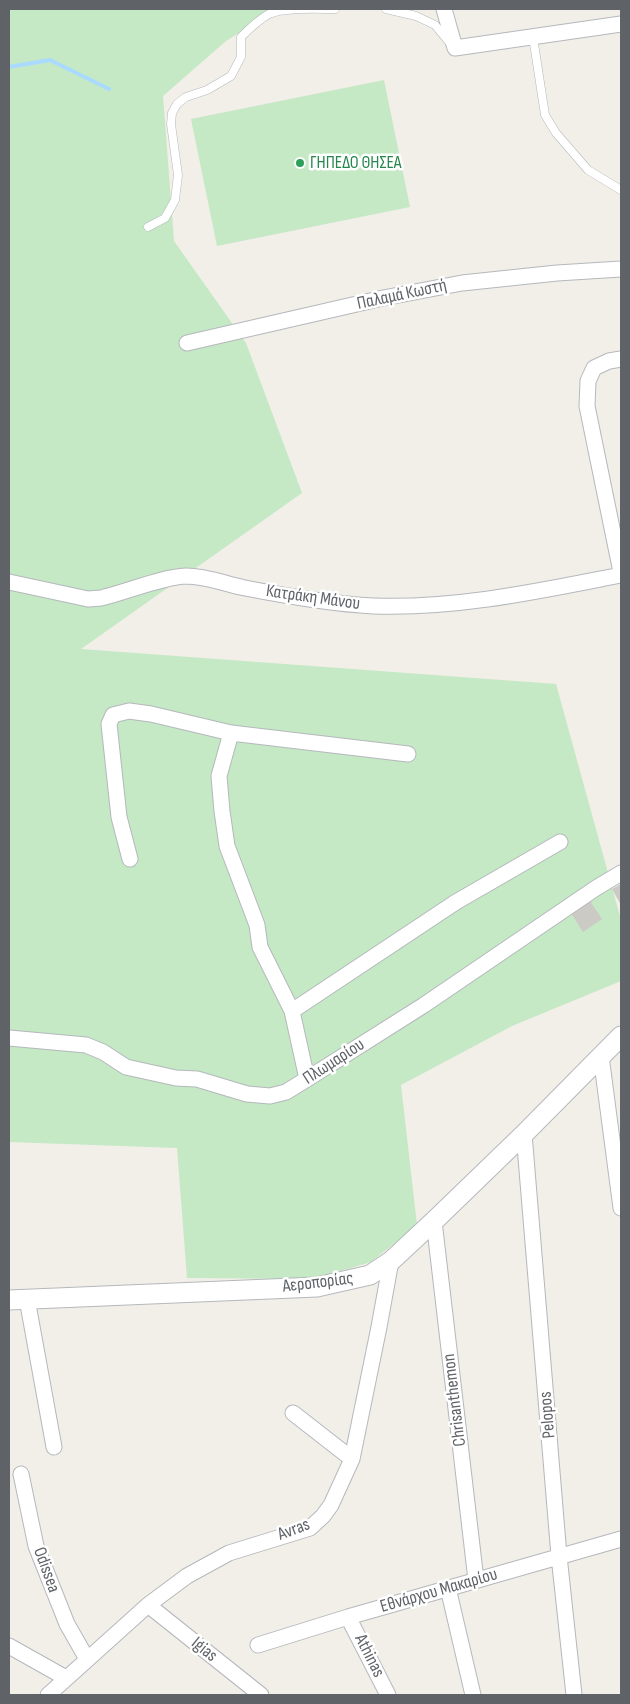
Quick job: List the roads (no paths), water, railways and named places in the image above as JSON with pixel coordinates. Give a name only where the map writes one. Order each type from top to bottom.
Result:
[{"type":"street","points":[[444,9],[455,48],[621,24]]},
{"type":"street","name":"Παλαμά Κωστή","points":[[187,343],[383,298],[462,283],[621,269]]},
{"type":"street","points":[[621,359],[609,361],[594,368],[588,381],[587,406],[621,574]]},
{"type":"street","name":"Κατράκη Μάνου","points":[[9,582],[88,599],[116,595],[184,576],[198,576],[244,588],[327,601],[370,606],[414,607],[474,601],[621,574]]},
{"type":"street","points":[[130,859],[119,817],[109,724],[113,715],[128,711],[151,714],[231,733],[408,754]]},
{"type":"street","points":[[231,733],[219,776],[227,846],[257,925],[260,946],[292,1012],[307,1079]]},
{"type":"street","points":[[292,1012],[456,902],[560,842]]},
{"type":"street","name":"Πλωμαρίου","points":[[9,1038],[86,1045],[104,1052],[126,1067],[176,1078],[197,1079],[247,1094],[270,1096],[286,1092],[424,1005],[621,873]]},
{"type":"street","name":"Αεροπορίας","points":[[18,1300],[318,1287],[370,1275],[391,1261],[524,1134],[621,1036]]},
{"type":"street","points":[[601,1056],[621,1208]]},
{"type":"street","name":"Pelopos","points":[[524,1134],[559,1556],[574,1695]]},
{"type":"street","name":"Chrisanthemon","points":[[434,1220],[476,1580]]},
{"type":"street","name":"Avras","points":[[49,1695],[148,1606],[188,1576],[229,1553],[310,1528],[331,1506],[352,1459],[380,1327],[391,1261]]},
{"type":"street","points":[[18,1300],[54,1447]]},
{"type":"street","points":[[293,1413],[352,1459]]},
{"type":"street","name":"Odissea","points":[[21,1474],[36,1546],[67,1624],[87,1659]]},
{"type":"street","name":"Εθνάρχου Μακαρίου","points":[[258,1645],[348,1617],[621,1539]]},
{"type":"street","points":[[448,1588],[473,1695]]},
{"type":"street","name":"Igias","points":[[148,1606],[261,1695]]},
{"type":"street","name":"Athinas","points":[[348,1617],[388,1695]]},
{"type":"street","points":[[9,1646],[66,1678]]},
{"type":"lane","points":[[148,227],[165,218],[175,200],[178,174],[171,124],[172,113],[176,104],[186,97],[207,90],[231,76],[241,56],[242,37],[256,22],[270,13],[295,9],[335,9]]},
{"type":"lane","points":[[386,9],[416,16],[435,25],[455,48]]},
{"type":"lane","points":[[533,37],[545,115],[556,133],[588,170],[621,190]]},
{"type":"waterway","points":[[9,67],[50,60],[109,89]]},
{"type":"place","name":"ΓΗΠΕΔΟ ΘΗΣΕΑ","points":[[300,163]]}]
